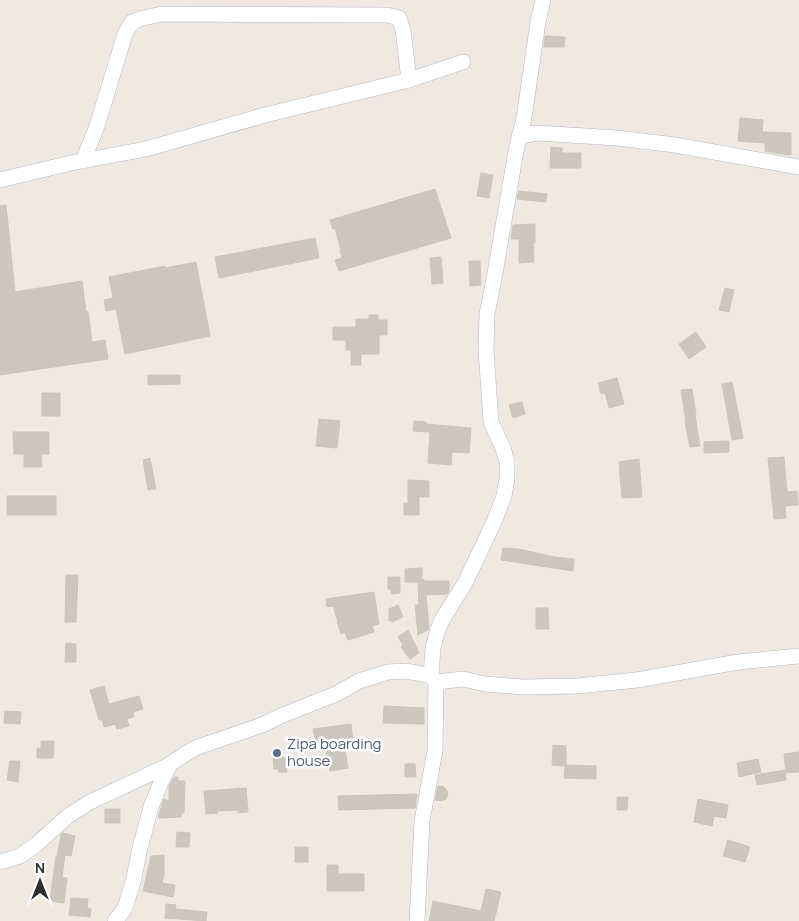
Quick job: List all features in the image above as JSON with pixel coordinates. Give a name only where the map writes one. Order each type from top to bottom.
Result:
[{"type":"street","points":[[417,921],[422,821],[434,751],[432,648],[442,620],[465,583],[478,556],[501,504],[507,479],[507,462],[491,422],[486,350],[487,314],[514,159],[524,118],[543,0]]},
{"type":"street","points":[[83,161],[97,126],[125,34],[132,22],[143,18],[162,14],[387,15],[399,18],[403,30],[409,80]]},
{"type":"street","points":[[0,180],[146,149],[265,116],[409,80],[463,62]]},
{"type":"street","points":[[519,136],[538,133],[617,138],[799,167]]},
{"type":"street","points":[[0,862],[20,856],[37,844],[68,816],[90,802],[170,765],[195,748],[262,725],[336,694],[359,681],[388,672],[411,672],[434,679],[463,679],[485,684],[523,687],[576,686],[637,680],[738,662],[799,656]]},
{"type":"street","points":[[115,921],[126,908],[151,806],[170,765]]},
{"type":"building","points":[[545,36],[565,37],[564,47],[544,47]]},
{"type":"building","points":[[740,118],[763,120],[762,132],[791,133],[791,155],[765,151],[765,143],[738,141]]},
{"type":"building","points":[[551,147],[562,148],[562,153],[581,153],[581,168],[550,168]]},
{"type":"building","points":[[481,173],[493,175],[489,198],[477,196]]},
{"type":"building","points":[[435,189],[451,238],[339,271],[335,260],[342,258],[341,250],[335,228],[333,229],[330,220]]},
{"type":"building","points":[[519,191],[547,194],[546,202],[517,199]]},
{"type":"building","points":[[6,205],[15,292],[82,281],[92,342],[105,340],[108,359],[0,375],[0,206]]},
{"type":"building","points":[[535,224],[534,262],[519,263],[519,239],[511,239],[513,225]]},
{"type":"building","points":[[315,238],[319,258],[219,278],[215,257]]},
{"type":"building","points":[[441,257],[443,283],[432,284],[430,258]]},
{"type":"building","points":[[469,261],[480,261],[481,285],[470,286]]},
{"type":"building","points":[[196,262],[210,336],[125,354],[116,309],[106,311],[104,300],[113,298],[109,277]]},
{"type":"building","points":[[725,288],[734,290],[729,312],[719,310]]},
{"type":"building","points":[[369,315],[378,315],[378,320],[387,320],[387,335],[379,335],[379,354],[361,354],[361,365],[351,365],[351,350],[346,350],[346,340],[333,340],[333,327],[356,327],[356,319],[369,319]]},
{"type":"building","points":[[696,332],[706,347],[689,359],[679,344]]},
{"type":"building","points":[[148,375],[180,375],[180,384],[148,385]]},
{"type":"building","points":[[617,378],[624,404],[609,408],[605,393],[601,394],[598,383]]},
{"type":"building","points":[[732,382],[743,438],[732,440],[722,384]]},
{"type":"building","points":[[692,389],[700,446],[690,447],[681,390]]},
{"type":"building","points":[[42,393],[60,393],[60,416],[42,416]]},
{"type":"building","points":[[522,402],[525,414],[513,418],[509,405]]},
{"type":"building","points":[[319,419],[340,421],[337,448],[316,446]]},
{"type":"building","points":[[414,421],[426,422],[426,424],[471,428],[469,453],[452,452],[451,465],[428,463],[430,432],[413,431]]},
{"type":"building","points":[[13,432],[49,432],[49,454],[41,454],[42,467],[24,467],[24,454],[14,454]]},
{"type":"building","points":[[729,441],[729,452],[704,453],[704,442]]},
{"type":"building","points":[[784,457],[787,492],[797,491],[798,505],[785,506],[786,518],[774,519],[768,458]]},
{"type":"building","points":[[150,458],[156,489],[148,490],[143,460]]},
{"type":"building","points":[[639,459],[642,497],[622,498],[619,462]]},
{"type":"building","points":[[408,480],[429,481],[429,497],[419,497],[419,515],[404,515],[404,503],[408,503]]},
{"type":"building","points":[[7,496],[56,496],[56,515],[7,515]]},
{"type":"building","points":[[503,548],[574,559],[573,571],[501,560]]},
{"type":"building","points":[[422,568],[422,580],[449,581],[449,591],[447,594],[426,595],[429,627],[428,630],[418,635],[415,605],[419,605],[418,582],[405,582],[405,569]]},
{"type":"building","points":[[66,575],[78,575],[76,622],[65,622]]},
{"type":"building","points":[[388,577],[400,577],[400,593],[392,594],[391,589],[388,589]]},
{"type":"building","points":[[374,592],[379,624],[372,626],[374,632],[348,640],[345,632],[341,634],[333,606],[327,607],[326,599]]},
{"type":"building","points":[[398,605],[403,617],[392,622],[391,620],[389,621],[389,609]]},
{"type":"building","points":[[536,608],[548,608],[549,629],[536,629]]},
{"type":"building","points":[[408,630],[419,653],[410,659],[401,647],[403,645],[398,637]]},
{"type":"building","points":[[66,643],[76,644],[76,662],[65,662]]},
{"type":"building","points":[[104,686],[109,704],[139,696],[143,709],[133,712],[134,717],[127,719],[129,726],[117,729],[115,724],[104,727],[102,720],[99,720],[90,690]]},
{"type":"building","points":[[384,706],[424,708],[424,724],[383,723]]},
{"type":"building","points":[[5,711],[21,712],[20,724],[4,723]]},
{"type":"building","points":[[351,724],[353,743],[344,744],[348,768],[330,771],[325,746],[299,749],[298,741],[315,739],[313,729]]},
{"type":"building","points":[[41,741],[54,741],[53,758],[37,758],[37,748],[41,749]]},
{"type":"building","points":[[553,745],[566,746],[566,765],[596,766],[596,779],[564,778],[565,766],[552,765]]},
{"type":"building","points":[[799,752],[799,772],[786,773],[784,754]]},
{"type":"building","points":[[291,757],[291,767],[287,767],[287,772],[278,772],[278,769],[274,769],[273,758]]},
{"type":"building","points":[[758,759],[761,772],[739,777],[737,763]]},
{"type":"building","points":[[10,761],[20,761],[18,782],[7,780]]},
{"type":"building","points":[[405,764],[415,764],[416,777],[405,777]]},
{"type":"building","points":[[785,770],[786,780],[757,785],[755,775]]},
{"type":"building","points":[[174,777],[178,777],[178,781],[185,781],[184,813],[181,813],[181,817],[158,818],[164,799],[169,801],[169,786]]},
{"type":"building","points":[[438,786],[444,787],[448,794],[446,799],[441,801],[435,800]]},
{"type":"building","points":[[246,788],[248,812],[238,813],[238,810],[217,811],[218,813],[206,814],[204,791]]},
{"type":"building","points":[[417,794],[415,808],[339,810],[338,796]]},
{"type":"building","points":[[617,797],[628,797],[627,810],[617,810]]},
{"type":"building","points":[[698,799],[728,805],[726,818],[714,816],[712,826],[694,822]]},
{"type":"building","points":[[105,809],[120,809],[120,823],[105,823]]},
{"type":"building","points":[[177,832],[190,833],[189,847],[176,847]]},
{"type":"building","points":[[63,833],[75,836],[71,856],[65,855],[62,877],[67,878],[64,903],[50,901],[56,856]]},
{"type":"building","points":[[728,840],[750,847],[745,862],[723,856]]},
{"type":"building","points":[[295,847],[308,847],[308,862],[295,862]]},
{"type":"building","points":[[164,855],[162,883],[175,885],[173,897],[143,891],[151,856]]},
{"type":"building","points":[[327,865],[338,865],[338,874],[364,874],[364,891],[327,891]]},
{"type":"building","points":[[486,889],[501,892],[494,921],[429,921],[433,901],[481,911]]},
{"type":"building","points":[[71,898],[88,899],[87,908],[91,909],[90,917],[69,915]]},
{"type":"building","points":[[166,904],[176,905],[175,909],[207,912],[206,921],[165,918]]},
{"type":"place","name":"Zipa boarding house","points":[[277,753]]}]
